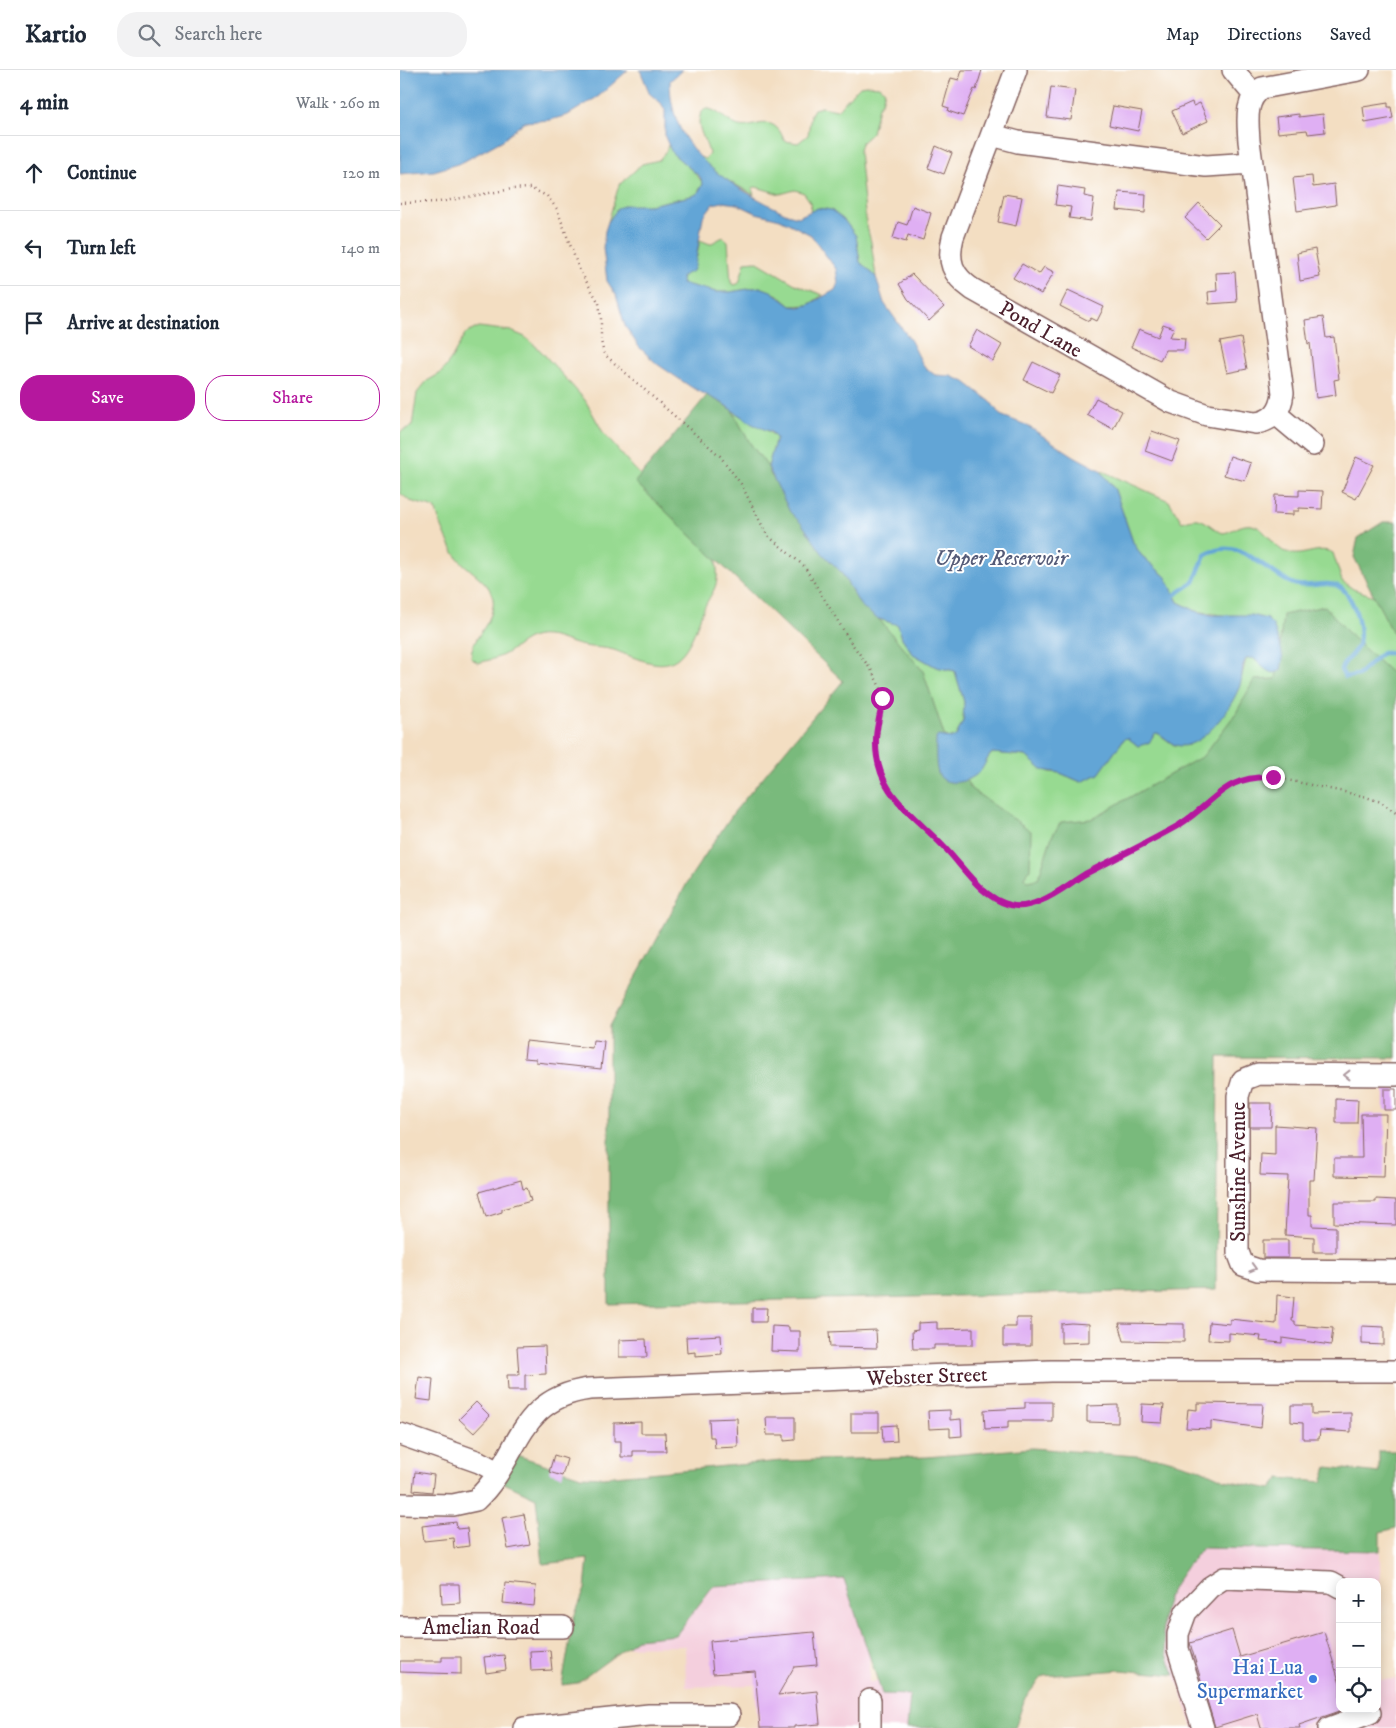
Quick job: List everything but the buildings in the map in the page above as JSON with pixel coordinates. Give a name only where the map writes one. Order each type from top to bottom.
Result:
[{"type":"street","name":"Pond Lane","points":[[1016,70],[951,245],[951,265],[959,279],[972,289],[1183,407],[1220,418],[1255,423],[1263,422],[1276,414]]},
{"type":"street","points":[[1233,70],[1254,95]]},
{"type":"street","points":[[1313,444],[1276,414],[1282,400],[1282,385],[1252,163],[1248,112],[1254,95],[1268,86],[1359,70]]},
{"type":"street","points":[[992,135],[1018,142],[1206,166],[1252,163]]},
{"type":"street","name":"Sunshine Avenue","points":[[1396,1075],[1258,1074],[1243,1080],[1238,1096],[1239,1257],[1247,1268],[1264,1270],[1396,1271]]},
{"type":"street","name":"Webster Street","points":[[400,1504],[469,1503],[482,1494],[529,1422],[547,1402],[566,1392],[589,1389],[1044,1371],[1396,1371]]},
{"type":"street","points":[[400,1434],[480,1462],[498,1472]]},
{"type":"street","points":[[1202,1728],[1178,1649],[1178,1634],[1186,1612],[1210,1587],[1224,1578],[1331,1582],[1336,1585]]},
{"type":"street","name":"Amelian Road","points":[[400,1627],[563,1627]]},
{"type":"street","points":[[870,1700],[870,1728]]},
{"type":"street","points":[[524,1728],[661,1722],[728,1715]]},
{"type":"street","points":[[1329,1728],[1372,1717]]},
{"type":"path","points":[[400,203],[439,202],[522,188],[538,190],[553,202],[579,269],[599,304],[601,341],[604,354],[716,453],[741,484],[767,535],[804,566],[852,644],[872,671],[881,689],[882,706],[876,746],[886,786],[898,803],[943,846],[974,882],[995,898],[1012,906],[1021,906],[1042,900],[1077,879],[1180,824],[1226,788],[1253,777],[1273,777],[1363,796],[1381,802],[1396,813]]},
{"type":"shaded area","points":[[1118,1546],[1380,1551],[1380,1578],[1336,1578],[1336,1713],[1381,1713],[1381,1680],[1396,1679],[1396,1728],[1193,1728],[1180,1688]]},
{"type":"shaded area","points":[[870,1558],[869,1682],[930,1680],[924,1728],[758,1728],[754,1685],[686,1687],[685,1646],[618,1647],[616,1563]]},
{"type":"green space","points":[[860,86],[879,86],[885,91],[882,102],[878,107],[872,133],[861,143],[859,151],[866,223],[876,277],[860,262],[856,236],[844,220],[831,210],[818,208],[810,212],[811,203],[804,193],[795,190],[780,194],[756,187],[752,188],[754,195],[720,176],[697,156],[705,159],[709,155],[699,126],[701,114],[705,109],[717,112],[736,125],[747,126],[768,123],[780,131],[785,141],[798,143],[808,135],[811,114],[814,109],[822,107],[837,110]]},
{"type":"green space","points":[[668,145],[671,151],[700,178],[703,184],[697,194],[650,205],[618,208],[608,222],[619,185],[642,164],[659,160]]},
{"type":"green space","points":[[723,237],[728,241],[731,283],[735,285],[739,283],[745,262],[756,261],[795,284],[823,295],[808,305],[791,306],[778,295],[760,287],[730,292],[716,292],[680,283],[682,275],[691,270],[693,266],[700,240],[710,244]]},
{"type":"green space","points":[[479,327],[511,331],[525,337],[540,350],[585,400],[604,434],[715,554],[717,576],[714,589],[704,608],[693,637],[677,659],[668,663],[657,664],[610,649],[584,646],[547,636],[536,636],[506,653],[478,663],[471,658],[474,644],[491,614],[493,598],[486,584],[455,554],[435,508],[410,501],[400,493],[400,432],[412,426],[417,393],[427,381],[441,373],[452,358],[465,334]]},
{"type":"green space","points":[[708,394],[732,410],[750,443],[768,467],[771,475],[872,611],[923,671],[949,750],[971,789],[1031,831],[1030,869],[1024,877],[1027,881],[1038,879],[1052,836],[1061,822],[1091,819],[1203,756],[1236,713],[1254,680],[1276,679],[1283,615],[1325,606],[1352,637],[1396,677],[1396,1058],[1218,1057],[1216,1290],[609,1304],[609,1026],[691,876],[734,812],[843,681],[635,482]]},
{"type":"green space","points":[[732,410],[776,438],[768,467],[731,421]]},
{"type":"green space","points":[[1100,470],[1169,501],[1182,522],[1198,519],[1223,533],[1244,525],[1252,525],[1262,530],[1278,547],[1288,553],[1299,554],[1322,550],[1333,553],[1342,581],[1353,589],[1380,598],[1396,612],[1396,680],[1289,664],[1223,750],[1028,889],[956,783],[984,763],[992,753],[1026,756],[1050,772],[1060,773],[1081,782],[1099,774],[1124,739],[1128,738],[1138,746],[1149,742],[1154,734],[1157,733],[1174,745],[1188,745],[1202,737],[1239,688],[1246,659],[1253,658],[1265,669],[1281,648],[1278,640],[1227,616],[1196,611],[1178,602],[1166,577],[1141,555],[1133,542],[1115,490]]},
{"type":"green space","points":[[1383,522],[1396,522],[1396,639],[1354,557],[1358,538]]},
{"type":"green space","points":[[876,618],[898,625],[902,638],[913,654],[936,667],[955,671],[964,702],[963,721],[956,736],[951,738],[942,736]]},
{"type":"green space","points":[[1032,1448],[1162,1458],[1201,1469],[1225,1480],[1271,1489],[1280,1478],[1322,1482],[1327,1467],[1379,1473],[1379,1451],[1396,1451],[1396,1528],[1380,1532],[1380,1551],[1202,1548],[1179,1578],[1165,1607],[1163,1638],[1175,1675],[1121,1670],[1043,1676],[1025,1698],[1015,1728],[907,1728],[910,1695],[882,1694],[844,1579],[713,1586],[676,1635],[637,1639],[577,1683],[562,1685],[574,1617],[585,1589],[588,1559],[543,1564],[536,1498],[502,1482],[516,1455],[581,1476],[603,1477],[782,1461],[927,1457]]},
{"type":"water","points":[[400,70],[628,70],[599,96],[568,115],[550,120],[524,122],[503,140],[461,163],[434,171],[400,174]]},
{"type":"water","name":"Upper Reservoir","points":[[640,70],[682,70],[670,81],[673,106],[680,128],[692,148],[707,164],[745,191],[787,214],[798,217],[818,208],[831,210],[844,220],[856,236],[860,262],[876,277],[884,303],[911,341],[924,367],[935,375],[951,376],[965,382],[991,402],[1000,415],[1026,425],[1074,456],[1100,470],[1115,490],[1133,542],[1141,555],[1166,577],[1178,602],[1196,611],[1212,615],[1251,615],[1267,619],[1273,625],[1281,648],[1283,659],[1281,670],[1273,673],[1269,672],[1253,658],[1246,659],[1243,665],[1240,685],[1231,704],[1208,733],[1199,740],[1189,745],[1180,746],[1173,744],[1157,733],[1154,734],[1149,743],[1138,746],[1128,738],[1124,739],[1099,774],[1081,782],[1060,773],[1042,770],[1026,756],[992,753],[979,773],[972,778],[950,782],[941,778],[936,765],[936,738],[938,736],[951,738],[956,736],[963,721],[964,702],[955,671],[936,667],[913,654],[902,638],[898,625],[876,618],[860,605],[841,572],[822,553],[802,524],[790,512],[768,467],[776,438],[771,432],[752,424],[722,403],[691,387],[657,364],[639,347],[625,326],[616,295],[607,281],[603,248],[608,222],[618,208],[625,205],[650,205],[691,196],[697,194],[703,184],[700,177],[672,153],[665,137],[665,110],[661,103],[650,94]],"holes":[[[723,202],[737,204],[756,213],[780,219],[811,235],[836,269],[838,283],[835,290],[808,305],[799,307],[791,306],[771,291],[760,287],[730,292],[716,292],[681,283],[682,276],[693,271],[695,266],[703,217],[713,204]]]},
{"type":"waterway","points":[[1173,596],[1194,582],[1205,555],[1218,550],[1230,549],[1252,557],[1294,584],[1329,584],[1342,588],[1356,613],[1360,636],[1356,649],[1341,670],[1345,677],[1358,675],[1382,653],[1396,653]]},
{"type":"place","name":"Hai Lua Supermarket","points":[[1313,1679]]},
{"type":"route","points":[[882,698],[876,746],[877,758],[886,786],[898,803],[943,846],[974,882],[985,892],[1012,906],[1032,904],[1042,900],[1077,879],[1180,824],[1216,795],[1244,779],[1273,777]]}]
